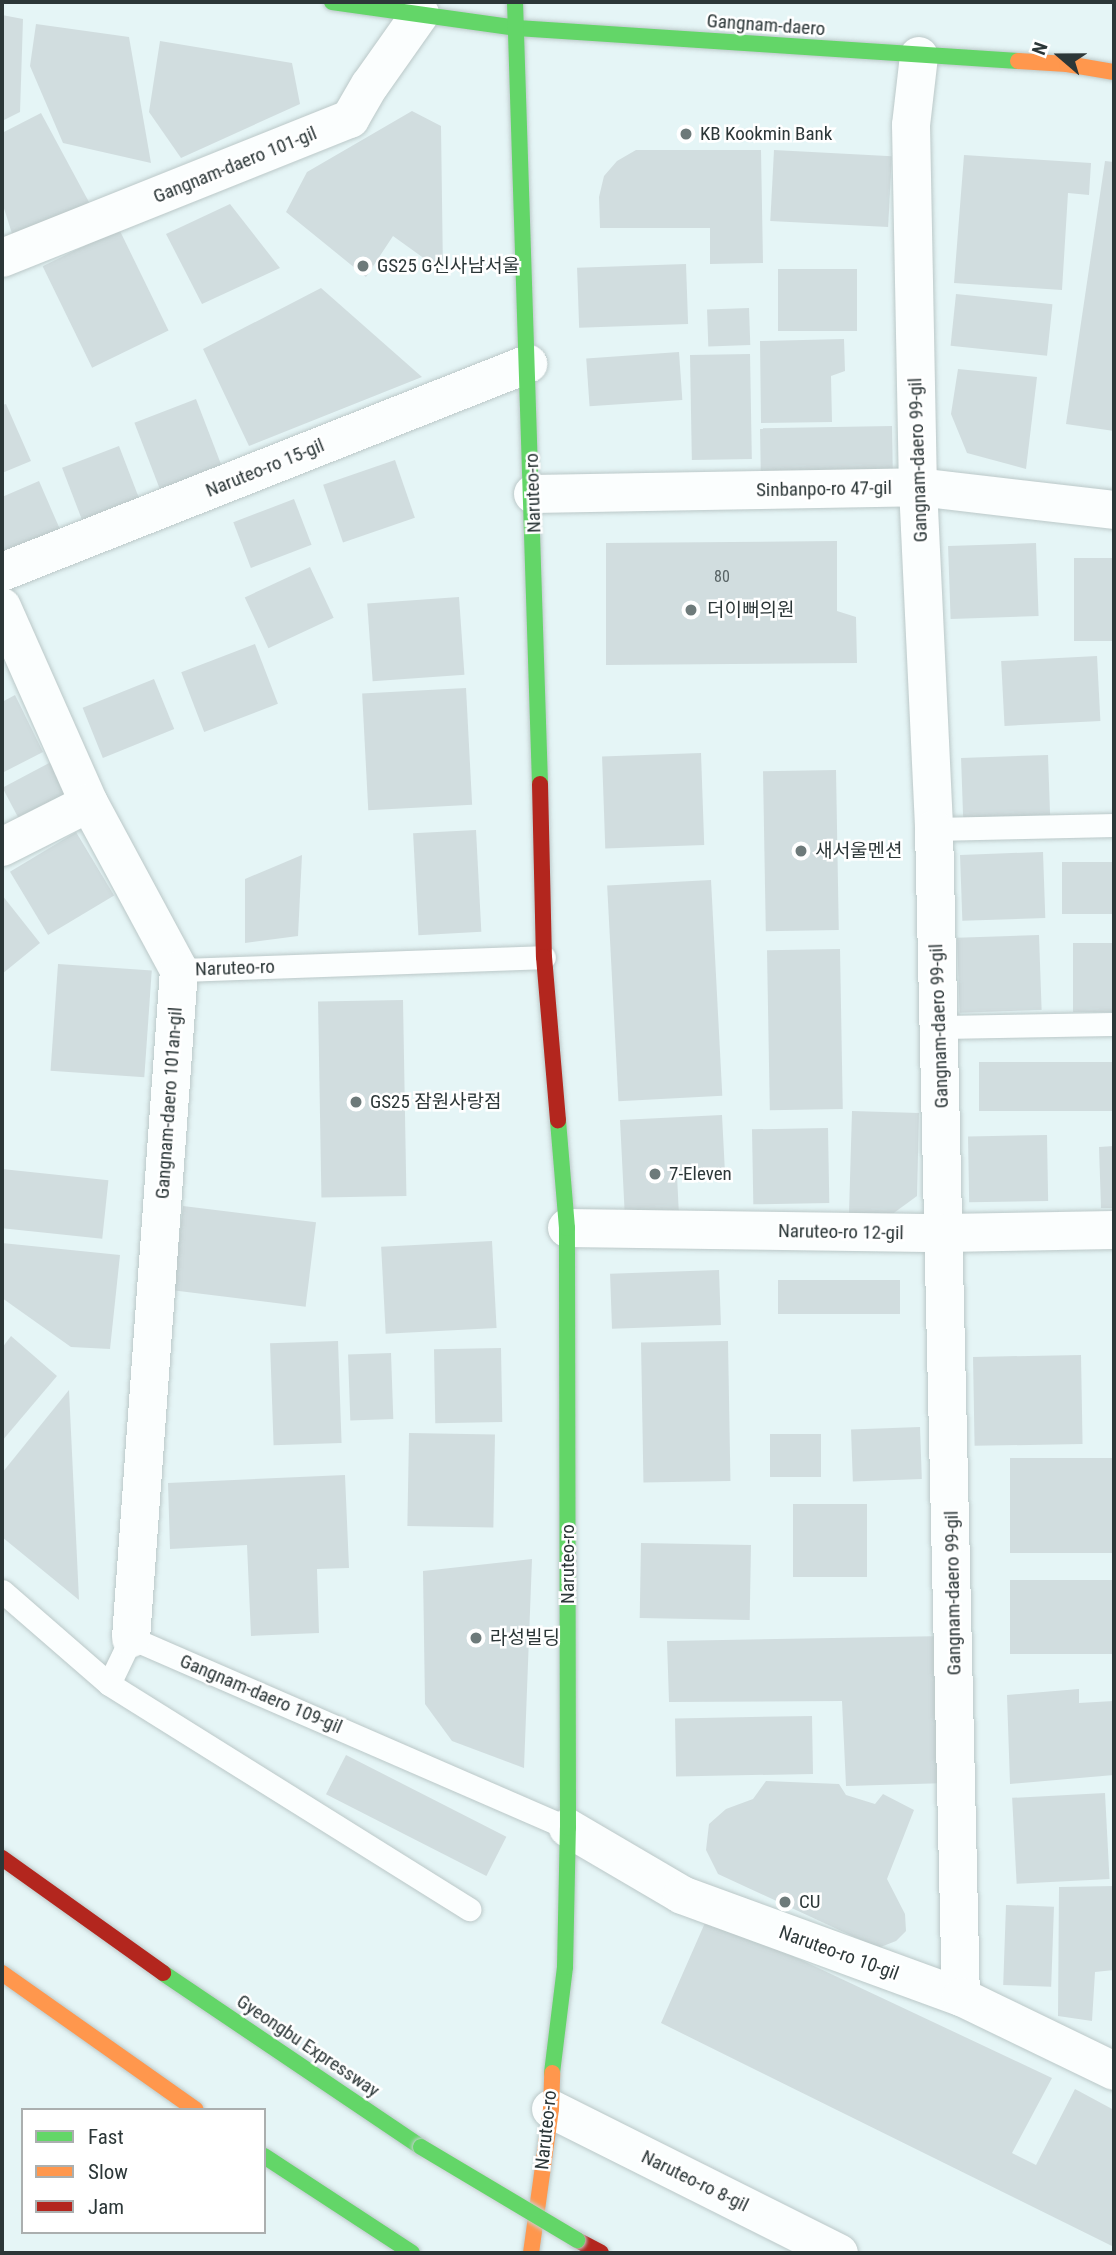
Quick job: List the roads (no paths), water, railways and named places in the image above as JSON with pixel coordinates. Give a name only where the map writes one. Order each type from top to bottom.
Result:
[{"type":"main road","name":"Gangnam-daero","points":[[332,2],[517,28],[1067,64],[1114,72]]},
{"type":"main road","name":"Naruteo-ro","points":[[515,2],[533,494],[544,957],[567,1228],[568,1828],[565,1967],[551,2079],[551,2109],[531,2253]]},
{"type":"main road","name":"Gyeongbu Expressway","points":[[2,1858],[127,1949],[421,2147],[601,2253]]},
{"type":"main road","points":[[31,1858],[127,1949]]},
{"type":"main road","points":[[2,1973],[193,2108]]},
{"type":"main road","points":[[266,2157],[412,2253]]},
{"type":"street","name":"Gangnam-daero 101-gil","points":[[2,258],[350,119],[370,85],[421,13]]},
{"type":"street","name":"Gangnam-daero 99-gil","points":[[919,56],[911,125],[918,487],[934,829],[961,1997]]},
{"type":"street","name":"Naruteo-ro 15-gil","points":[[2,572],[528,364]]},
{"type":"street","name":"Sinbanpo-ro 47-gil","points":[[533,494],[918,487],[1114,510]]},
{"type":"street","points":[[2,607],[89,803],[179,970]]},
{"type":"street","points":[[2,847],[89,803]]},
{"type":"street","name":"Gangnam-daero 101an-gil","points":[[131,1638],[179,970]]},
{"type":"street","name":"Naruteo-ro 12-gil","points":[[567,1228],[945,1233],[1114,1230]]},
{"type":"street","name":"Naruteo-ro 10-gil","points":[[568,1828],[682,1895],[961,1997],[1114,2071]]},
{"type":"street","name":"Naruteo-ro 8-gil","points":[[551,2109],[839,2253]]},
{"type":"lane","points":[[1067,64],[1114,64]]},
{"type":"lane","points":[[934,829],[1114,825]]},
{"type":"lane","name":"Naruteo-ro","points":[[179,970],[544,957]]},
{"type":"lane","points":[[939,1027],[1114,1024]]},
{"type":"lane","points":[[2,1591],[109,1684],[469,1909]]},
{"type":"lane","points":[[109,1684],[131,1638]]},
{"type":"lane","name":"Gangnam-daero 109-gil","points":[[131,1638],[568,1828]]},
{"type":"place","name":"KB Kookmin Bank","points":[[686,134]]},
{"type":"place","name":"GS25 G신사남서울","points":[[363,266]]},
{"type":"place","name":"더이뻐의원","points":[[691,610]]},
{"type":"place","name":"새서울멘션","points":[[801,851]]},
{"type":"place","name":"GS25 잠원사랑점","points":[[356,1102]]},
{"type":"place","name":"7-Eleven","points":[[655,1174]]},
{"type":"place","name":"라성빌딩","points":[[476,1638]]},
{"type":"place","name":"CU","points":[[785,1902]]}]
